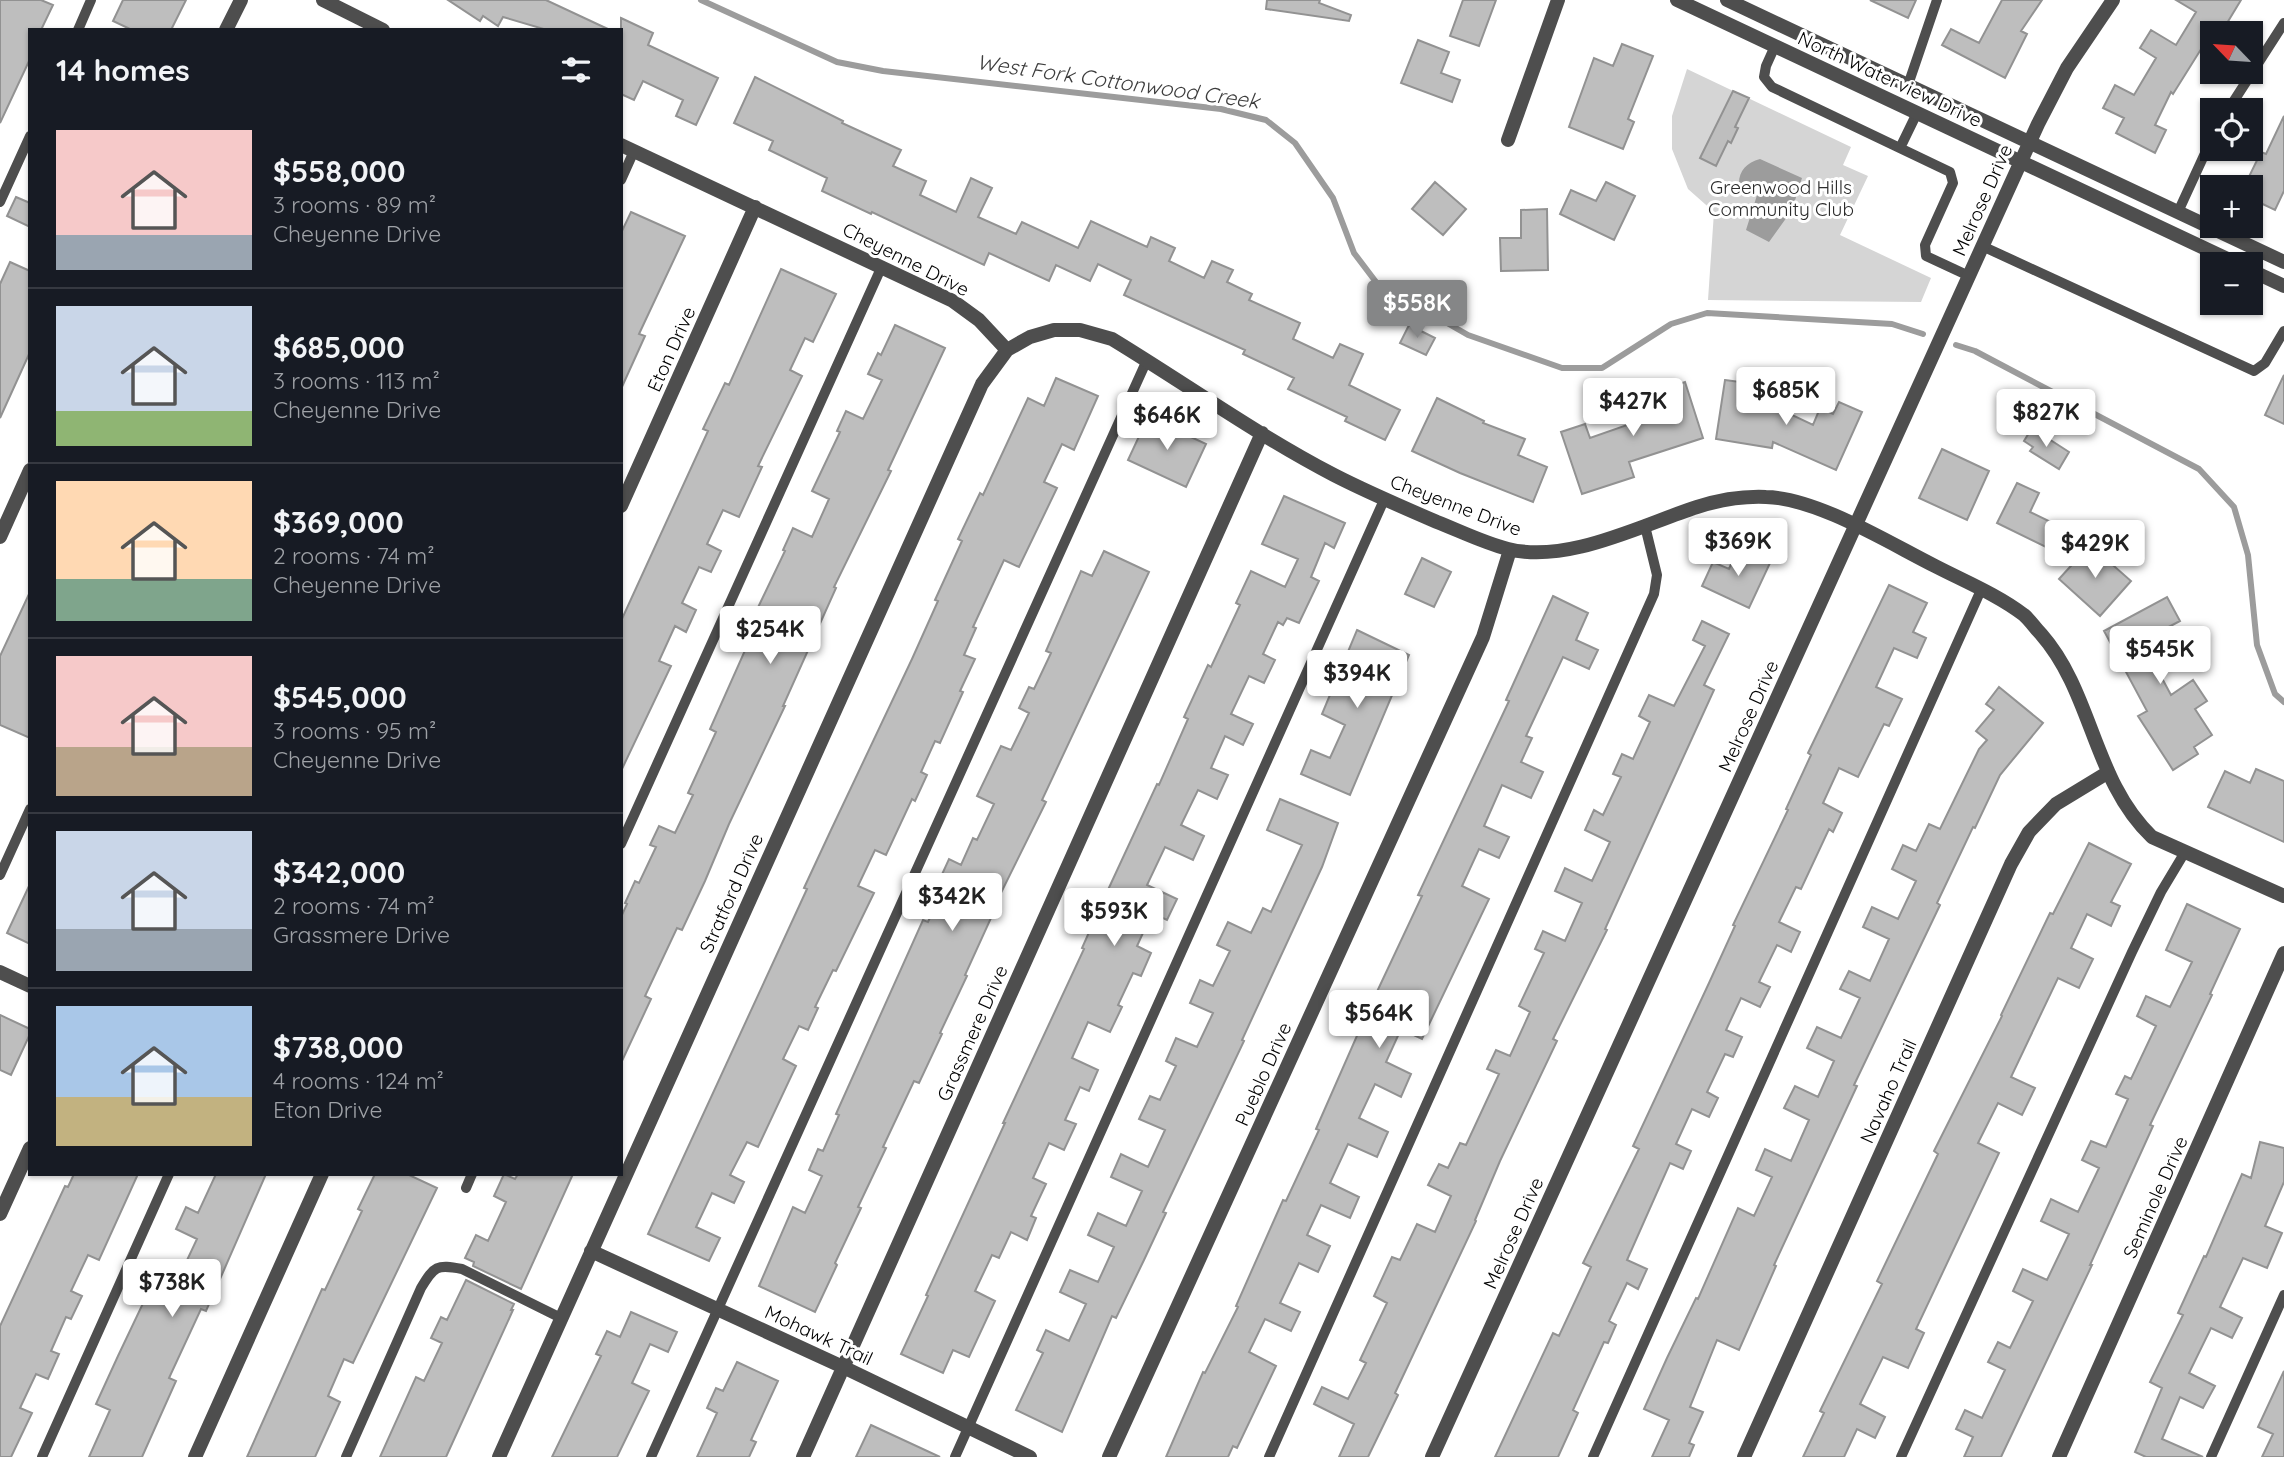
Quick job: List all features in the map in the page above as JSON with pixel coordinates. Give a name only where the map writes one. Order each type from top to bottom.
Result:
[{"type":"street","points":[[227,28],[240,0]]},
{"type":"street","points":[[323,0],[378,28]]},
{"type":"street","points":[[1508,139],[1558,0]]},
{"type":"street","name":"North Waterview Drive","points":[[1677,0],[2212,252]]},
{"type":"street","name":"North Waterview Drive","points":[[1727,0],[2284,262]]},
{"type":"street","name":"Melrose Drive","points":[[1433,1457],[2029,142],[2067,68],[2113,0]]},
{"type":"street","name":"Cheyenne Drive","points":[[628,148],[953,301],[979,320],[1007,350],[1030,337],[1054,330],[1080,330],[1112,340],[1331,474],[1384,500],[1510,550],[1540,552],[1582,547],[1699,507],[1733,499],[1768,496],[1803,505],[1855,526],[1981,590],[2025,616],[2050,645],[2072,682],[2107,773],[2137,823],[2152,837],[2284,896]]},
{"type":"street","name":"Eton Drive","points":[[623,502],[755,207]]},
{"type":"street","points":[[2263,276],[2284,286]]},
{"type":"street","name":"Stratford Drive","points":[[499,1457],[982,384],[1007,350]]},
{"type":"street","name":"Grassmere Drive","points":[[803,1457],[1262,433]]},
{"type":"street","points":[[0,537],[28,474]]},
{"type":"street","name":"Pueblo Drive","points":[[1109,1457],[1483,637],[1510,550]]},
{"type":"street","name":"Navaho Trail","points":[[1744,1457],[2011,864],[2029,832],[2056,804],[2107,773]]},
{"type":"street","name":"Seminole Drive","points":[[2059,1457],[2284,953]]},
{"type":"street","points":[[0,972],[28,985]]},
{"type":"street","points":[[0,1214],[28,1152]]},
{"type":"street","points":[[195,1457],[321,1176]]},
{"type":"street","name":"Mohawk Trail","points":[[591,1251],[1030,1457]]},
{"type":"lane","points":[[79,28],[91,0]]},
{"type":"lane","points":[[1908,85],[1937,0]]},
{"type":"lane","points":[[2236,98],[2284,23]]},
{"type":"lane","points":[[1775,46],[1764,76],[1772,86],[1950,172],[1953,183],[1925,245],[1926,256],[1969,276]]},
{"type":"lane","points":[[1900,148],[1917,113]]},
{"type":"lane","points":[[0,202],[28,140]]},
{"type":"lane","points":[[623,171],[628,148]]},
{"type":"lane","points":[[2178,212],[2201,161]]},
{"type":"lane","points":[[1982,246],[2254,371],[2265,363],[2284,331]]},
{"type":"lane","points":[[623,840],[882,266]]},
{"type":"lane","points":[[651,1457],[1147,360]]},
{"type":"lane","points":[[955,1457],[1384,500]]},
{"type":"lane","points":[[1269,1457],[1654,594],[1657,575],[1645,526]]},
{"type":"lane","points":[[1593,1457],[1981,590]]},
{"type":"lane","points":[[0,876],[28,814]]},
{"type":"lane","points":[[1901,1457],[2132,952],[2161,892],[2185,852]]},
{"type":"lane","points":[[42,1457],[168,1176]]},
{"type":"lane","points":[[466,1188],[471,1176]]},
{"type":"lane","points":[[346,1457],[421,1288],[429,1273],[438,1267],[444,1265],[462,1269],[561,1318]]},
{"type":"lane","points":[[2211,1457],[2284,1295]]},
{"type":"green space","name":"Greenwood Hills Community Club","points":[[1687,69],[1851,147],[1843,165],[1868,176],[1840,235],[1931,278],[1921,302],[1708,300],[1714,212],[1688,189],[1672,149],[1672,116]]},
{"type":"shaded area","points":[[1760,159],[1802,178],[1792,210],[1769,242],[1746,230],[1758,192],[1750,188],[1740,191],[1739,185],[1742,170]]},
{"type":"building","points":[[0,0],[41,0],[53,5],[42,28],[28,28],[28,63],[0,123]]},
{"type":"building","points":[[123,0],[186,0],[172,28],[128,28],[113,21]]},
{"type":"building","points":[[448,0],[546,0],[606,28],[540,28],[503,17],[498,26],[483,16],[480,21]]},
{"type":"building","points":[[1267,0],[1320,0],[1319,3],[1351,15],[1349,21],[1266,9]]},
{"type":"building","points":[[1463,0],[1496,0],[1479,46],[1450,36]]},
{"type":"building","points":[[1870,0],[1916,0],[1908,18]]},
{"type":"building","points":[[2002,0],[2042,0],[2021,31],[2027,34],[2005,78],[1942,45],[1951,29],[1979,43]]},
{"type":"building","points":[[2176,0],[2241,0],[2228,21],[2200,21],[2200,51],[2173,94],[2171,92],[2155,125],[2166,130],[2155,153],[2116,133],[2124,118],[2103,108],[2115,85],[2134,95],[2156,58],[2140,48],[2151,30],[2176,45],[2196,12]]},
{"type":"building","points":[[621,18],[653,33],[648,45],[718,78],[696,125],[676,116],[683,100],[643,81],[634,100],[623,95]]},
{"type":"building","points":[[1418,40],[1449,52],[1441,73],[1460,80],[1452,102],[1401,83]]},
{"type":"building","points":[[1622,44],[1653,56],[1628,119],[1634,122],[1623,149],[1569,127],[1594,58],[1613,66]]},
{"type":"building","points":[[755,77],[843,121],[842,123],[901,150],[893,166],[926,181],[920,195],[956,212],[971,178],[992,188],[978,217],[1016,234],[1022,222],[1078,248],[1091,221],[1147,247],[1151,237],[1175,248],[1169,261],[1204,278],[1212,261],[1233,270],[1227,282],[1252,294],[1249,300],[1300,323],[1293,339],[1333,358],[1340,344],[1363,354],[1349,385],[1400,410],[1385,440],[1345,421],[1347,417],[1288,389],[1294,378],[1243,354],[1245,350],[1124,295],[1131,280],[1098,264],[1090,281],[1056,265],[1049,281],[989,253],[984,265],[822,191],[827,178],[769,150],[773,141],[734,123]]},
{"type":"building","points":[[1733,91],[1749,98],[1735,127],[1738,128],[1731,143],[1728,141],[1716,166],[1700,158]]},
{"type":"building","points":[[2284,116],[2284,191],[2275,210],[2263,204],[2263,175],[2250,175],[2257,161],[2263,161],[2263,153],[2266,154]]},
{"type":"building","points":[[1435,182],[1466,209],[1443,235],[1412,209]]},
{"type":"building","points":[[1606,182],[1635,196],[1614,240],[1560,214],[1571,190],[1596,201]]},
{"type":"building","points":[[16,197],[28,202],[28,226],[7,216]]},
{"type":"building","points":[[1547,209],[1548,270],[1501,271],[1500,238],[1521,238],[1521,210]]},
{"type":"building","points":[[631,212],[685,236],[639,334],[645,336],[623,385],[623,229]]},
{"type":"building","points":[[10,262],[28,270],[28,356],[0,418],[0,284]]},
{"type":"building","points":[[781,269],[836,294],[813,342],[805,338],[790,370],[802,376],[758,466],[762,467],[739,517],[723,510],[707,544],[721,551],[711,572],[699,567],[682,603],[696,610],[686,632],[675,626],[659,661],[671,666],[623,767],[623,617],[708,431],[703,429],[725,383],[729,385]]},
{"type":"building","points":[[895,325],[945,348],[888,470],[891,471],[834,587],[836,588],[785,706],[705,881],[682,930],[677,928],[645,996],[651,999],[623,1059],[625,903],[635,881],[639,883],[656,847],[650,845],[659,826],[675,833],[693,795],[688,793],[716,732],[710,729],[747,646],[741,643],[785,551],[783,550],[793,528],[812,537],[829,499],[812,491],[840,432],[837,431],[846,411],[863,419],[882,380],[868,374],[878,353],[881,355]]},
{"type":"building","points":[[1409,325],[1435,338],[1426,355],[1400,343]]},
{"type":"building","points":[[2284,375],[2284,424],[2265,415]]},
{"type":"building","points":[[1056,378],[1098,396],[1074,450],[1062,444],[1044,482],[1057,488],[1019,567],[1004,560],[973,627],[976,628],[964,655],[975,659],[960,691],[963,692],[940,743],[935,741],[921,772],[927,775],[915,801],[912,799],[886,855],[875,850],[858,886],[874,893],[836,971],[833,970],[815,1007],[818,1008],[808,1030],[799,1026],[783,1059],[796,1066],[758,1147],[747,1142],[730,1175],[744,1182],[734,1203],[712,1193],[696,1227],[720,1238],[709,1261],[648,1234],[807,889],[804,888],[938,601],[935,600],[962,541],[958,539],[980,493],[983,495],[1028,398],[1044,406]]},
{"type":"building","points":[[1725,380],[1748,383],[1745,403],[1775,407],[1813,425],[1820,408],[1833,414],[1839,402],[1862,412],[1836,470],[1773,442],[1772,448],[1716,439]]},
{"type":"building","points":[[1685,382],[1703,438],[1629,462],[1634,477],[1582,494],[1561,432],[1585,424],[1590,438],[1636,422],[1629,401]]},
{"type":"building","points":[[1437,398],[1484,421],[1483,423],[1525,439],[1518,455],[1547,467],[1533,502],[1412,451]]},
{"type":"building","points":[[1148,417],[1206,444],[1186,487],[1128,460]]},
{"type":"building","points":[[2032,428],[2069,452],[2059,469],[2030,451],[2033,447],[2024,441]]},
{"type":"building","points":[[1942,449],[1989,471],[1967,520],[1919,498]]},
{"type":"building","points":[[2017,483],[2039,493],[2030,512],[2061,527],[2050,549],[1997,523]]},
{"type":"building","points":[[1284,496],[1345,523],[1334,548],[1325,543],[1311,577],[1319,581],[1299,623],[1287,618],[1283,625],[1278,622],[1263,654],[1275,660],[1264,683],[1249,676],[1231,714],[1253,724],[1243,745],[1225,736],[1211,768],[1228,775],[1217,799],[1198,790],[1181,825],[1204,836],[1193,860],[1165,847],[1147,885],[1177,899],[1167,920],[1152,913],[1137,946],[1151,953],[1141,976],[1133,973],[1118,1005],[1122,1007],[1110,1032],[1088,1022],[1072,1058],[1098,1070],[1089,1091],[1080,1087],[1065,1120],[1076,1124],[1064,1150],[1049,1143],[1033,1178],[1046,1184],[1031,1216],[1036,1218],[1027,1240],[1011,1232],[999,1258],[992,1255],[975,1291],[995,1301],[969,1357],[953,1350],[943,1373],[901,1354],[1003,1123],[1084,949],[1082,948],[1107,892],[1157,784],[1159,785],[1188,719],[1184,717],[1240,605],[1236,603],[1251,571],[1285,587],[1298,559],[1262,544]]},
{"type":"building","points":[[2090,545],[2131,581],[2100,616],[2059,579]]},
{"type":"building","points":[[1738,548],[1770,563],[1749,608],[1702,586],[1713,562],[1729,569]]},
{"type":"building","points":[[1104,551],[1149,572],[1042,800],[1046,802],[989,917],[991,918],[965,975],[967,976],[940,1033],[942,1034],[919,1083],[914,1081],[883,1147],[886,1148],[858,1207],[861,1208],[815,1312],[759,1286],[793,1207],[805,1213],[822,1176],[809,1170],[818,1149],[823,1151],[839,1115],[836,1114],[923,920],[928,922],[946,884],[939,881],[949,859],[961,865],[973,838],[977,840],[994,804],[977,796],[1001,746],[1011,750],[1029,713],[1019,708],[1029,687],[1034,689],[1051,653],[1046,651],[1081,571],[1092,576]]},
{"type":"building","points":[[1422,558],[1451,572],[1434,607],[1405,594]]},
{"type":"building","points":[[1889,585],[1927,603],[1913,632],[1926,638],[1917,658],[1894,648],[1876,687],[1902,699],[1889,726],[1884,724],[1858,777],[1839,768],[1823,803],[1842,813],[1833,832],[1829,829],[1801,889],[1796,887],[1779,922],[1800,932],[1791,952],[1777,945],[1759,982],[1770,987],[1760,1007],[1741,998],[1726,1030],[1742,1037],[1733,1057],[1725,1054],[1707,1092],[1718,1098],[1709,1117],[1692,1109],[1676,1144],[1691,1151],[1683,1169],[1670,1163],[1627,1260],[1647,1269],[1638,1289],[1627,1283],[1609,1321],[1616,1325],[1608,1343],[1604,1342],[1573,1410],[1578,1413],[1558,1457],[1495,1457],[1553,1333],[1559,1336],[1591,1267],[1583,1263],[1639,1149],[1633,1146],[1788,810],[1786,809],[1811,755],[1808,753]]},
{"type":"building","points":[[28,596],[28,737],[0,725],[0,656]]},
{"type":"building","points":[[1553,596],[1588,613],[1576,640],[1598,650],[1589,669],[1563,657],[1526,736],[1532,738],[1521,762],[1543,772],[1531,798],[1502,785],[1484,826],[1509,837],[1499,858],[1479,849],[1462,886],[1489,899],[1422,1039],[1401,1029],[1386,1062],[1411,1074],[1401,1097],[1375,1084],[1359,1118],[1388,1132],[1377,1157],[1348,1144],[1330,1183],[1359,1197],[1350,1218],[1321,1205],[1307,1235],[1330,1246],[1318,1272],[1299,1263],[1280,1303],[1300,1312],[1291,1331],[1265,1319],[1249,1352],[1276,1366],[1237,1448],[1233,1446],[1228,1457],[1166,1457],[1203,1372],[1205,1373],[1238,1307],[1236,1306],[1283,1200],[1286,1201],[1319,1130],[1316,1129],[1367,1013],[1422,896],[1418,895],[1509,701],[1506,700]]},
{"type":"building","points":[[2167,597],[2180,621],[2142,641],[2171,695],[2193,680],[2207,701],[2195,709],[2212,735],[2194,747],[2198,754],[2173,770],[2138,716],[2147,711],[2104,631]]},
{"type":"building","points":[[1702,621],[1729,634],[1704,685],[1714,690],[1605,929],[1607,930],[1553,1039],[1557,1041],[1500,1161],[1476,1221],[1368,1457],[1339,1457],[1354,1424],[1314,1404],[1322,1387],[1348,1399],[1366,1363],[1360,1360],[1387,1303],[1374,1296],[1392,1257],[1400,1260],[1417,1224],[1435,1232],[1451,1196],[1428,1185],[1439,1164],[1448,1168],[1460,1143],[1466,1145],[1499,1074],[1487,1069],[1496,1050],[1510,1056],[1530,1012],[1519,1006],[1544,953],[1535,949],[1543,931],[1565,941],[1582,903],[1555,891],[1565,868],[1592,881],[1610,842],[1585,830],[1594,810],[1603,815],[1621,777],[1613,774],[1622,754],[1633,759],[1650,722],[1639,716],[1649,695],[1674,706],[1705,646],[1693,640]]},
{"type":"building","points":[[1357,630],[1409,655],[1350,795],[1301,774],[1311,750],[1330,758],[1345,725],[1322,714]]},
{"type":"building","points":[[1999,687],[2043,723],[2000,775],[1975,828],[1973,827],[1937,903],[1940,905],[1854,1085],[1857,1086],[1774,1265],[1776,1266],[1739,1350],[1717,1340],[1690,1407],[1703,1412],[1689,1443],[1694,1445],[1689,1457],[1652,1457],[1669,1420],[1644,1409],[1696,1298],[1698,1299],[1738,1208],[1754,1216],[1772,1177],[1756,1170],[1765,1149],[1791,1161],[1809,1120],[1784,1108],[1795,1086],[1818,1097],[1834,1061],[1807,1048],[1817,1027],[1841,1038],[1860,998],[1840,989],[1849,971],[1870,981],[1889,939],[1863,927],[1872,907],[1898,919],[1916,881],[1892,869],[1903,845],[1916,851],[1929,824],[1940,829],[1979,749],[1987,740],[1976,731],[1994,710],[1986,704]]},
{"type":"building","points":[[2256,769],[2284,781],[2284,842],[2208,807],[2225,771],[2250,783]]},
{"type":"building","points":[[1280,799],[1338,823],[1322,867],[1242,1040],[1244,1041],[1163,1212],[1166,1213],[1144,1260],[1116,1318],[1112,1316],[1062,1432],[1016,1410],[1043,1353],[1037,1350],[1046,1330],[1069,1341],[1086,1304],[1060,1292],[1070,1270],[1098,1282],[1114,1247],[1088,1235],[1098,1213],[1126,1226],[1142,1191],[1111,1177],[1121,1154],[1148,1167],[1165,1130],[1139,1119],[1150,1096],[1160,1100],[1176,1066],[1166,1061],[1176,1038],[1197,1047],[1213,1013],[1190,1003],[1200,980],[1213,986],[1230,951],[1217,945],[1228,922],[1251,933],[1263,908],[1271,912],[1302,845],[1267,830]]},
{"type":"building","points":[[2089,843],[2131,864],[2111,902],[2120,906],[2111,926],[2087,914],[2071,948],[2093,959],[2079,988],[2058,978],[2011,1077],[2035,1088],[2022,1115],[1998,1103],[1978,1143],[1999,1153],[1916,1329],[1924,1333],[1908,1368],[1883,1357],[1860,1404],[1885,1417],[1875,1438],[1857,1429],[1844,1457],[1803,1457],[1824,1413],[1820,1411],[1882,1284],[1877,1281],[1938,1154],[1934,1151],[2050,913],[2053,914]]},
{"type":"building","points":[[28,888],[28,943],[7,933]]},
{"type":"building","points":[[2187,904],[2240,929],[2150,1125],[2153,1126],[2092,1265],[2001,1457],[1964,1457],[1973,1437],[1956,1429],[1965,1410],[1982,1418],[2005,1370],[1988,1362],[1998,1342],[2010,1348],[2033,1301],[2013,1291],[2023,1269],[2047,1280],[2069,1234],[2041,1221],[2051,1199],[2078,1212],[2099,1168],[2082,1160],[2091,1141],[2106,1147],[2128,1099],[2116,1094],[2125,1076],[2131,1079],[2156,1026],[2137,1016],[2146,996],[2170,1007],[2192,962],[2166,950]]},
{"type":"building","points":[[0,1015],[28,1028],[28,1038],[11,1075],[0,1070]]},
{"type":"building","points":[[2260,1142],[2284,1148],[2284,1182],[2265,1226],[2282,1233],[2267,1268],[2243,1258],[2220,1307],[2242,1318],[2232,1338],[2211,1328],[2189,1373],[2215,1386],[2203,1408],[2180,1397],[2162,1439],[2203,1457],[2146,1457],[2135,1452],[2162,1388],[2150,1382],[2183,1315],[2178,1313],[2242,1174],[2251,1178]]},
{"type":"building","points":[[73,1176],[137,1176],[99,1260],[88,1255],[71,1291],[82,1296],[71,1319],[66,1317],[51,1351],[59,1354],[48,1379],[36,1374],[20,1408],[32,1413],[11,1457],[0,1457],[0,1326],[65,1186],[68,1187]]},
{"type":"building","points":[[215,1176],[265,1176],[206,1311],[201,1309],[169,1378],[176,1381],[142,1457],[89,1457],[110,1410],[96,1404],[146,1297],[157,1302],[172,1269],[181,1273],[197,1239],[176,1229],[186,1207],[198,1213]]},
{"type":"building","points":[[374,1176],[411,1176],[437,1188],[353,1363],[344,1359],[328,1396],[340,1402],[315,1457],[247,1457],[322,1289],[325,1290],[362,1211],[358,1209]]},
{"type":"building","points":[[503,1176],[515,1179],[517,1176],[572,1176],[521,1289],[473,1266],[474,1262],[465,1258],[476,1235],[488,1241],[506,1202],[494,1196]]},
{"type":"building","points":[[466,1280],[514,1304],[446,1457],[380,1457],[416,1377],[424,1381],[442,1343],[431,1338],[441,1317],[447,1320]]},
{"type":"building","points":[[631,1312],[677,1332],[668,1352],[650,1344],[632,1383],[649,1391],[617,1457],[552,1457],[601,1356],[596,1354],[607,1331],[620,1337]]},
{"type":"building","points":[[737,1362],[778,1381],[751,1440],[756,1442],[749,1457],[697,1457],[717,1413],[707,1408],[716,1388],[723,1391]]},
{"type":"building","points":[[2284,1371],[2284,1457],[2262,1457],[2273,1434],[2258,1427]]},
{"type":"building","points":[[871,1425],[940,1457],[856,1457]]},
{"type":"waterway","name":"West Fork Cottonwood Creek","points":[[701,0],[837,62],[883,71],[1221,109],[1266,120],[1295,143],[1333,198],[1354,253],[1376,282],[1468,335],[1562,368],[1602,368],[1671,324],[1707,313],[1892,324],[1923,334]]},
{"type":"waterway","name":"West Fork Cottonwood Creek","points":[[1956,345],[1975,351],[2199,469],[2234,507],[2248,555],[2257,645],[2275,694],[2284,702]]}]
